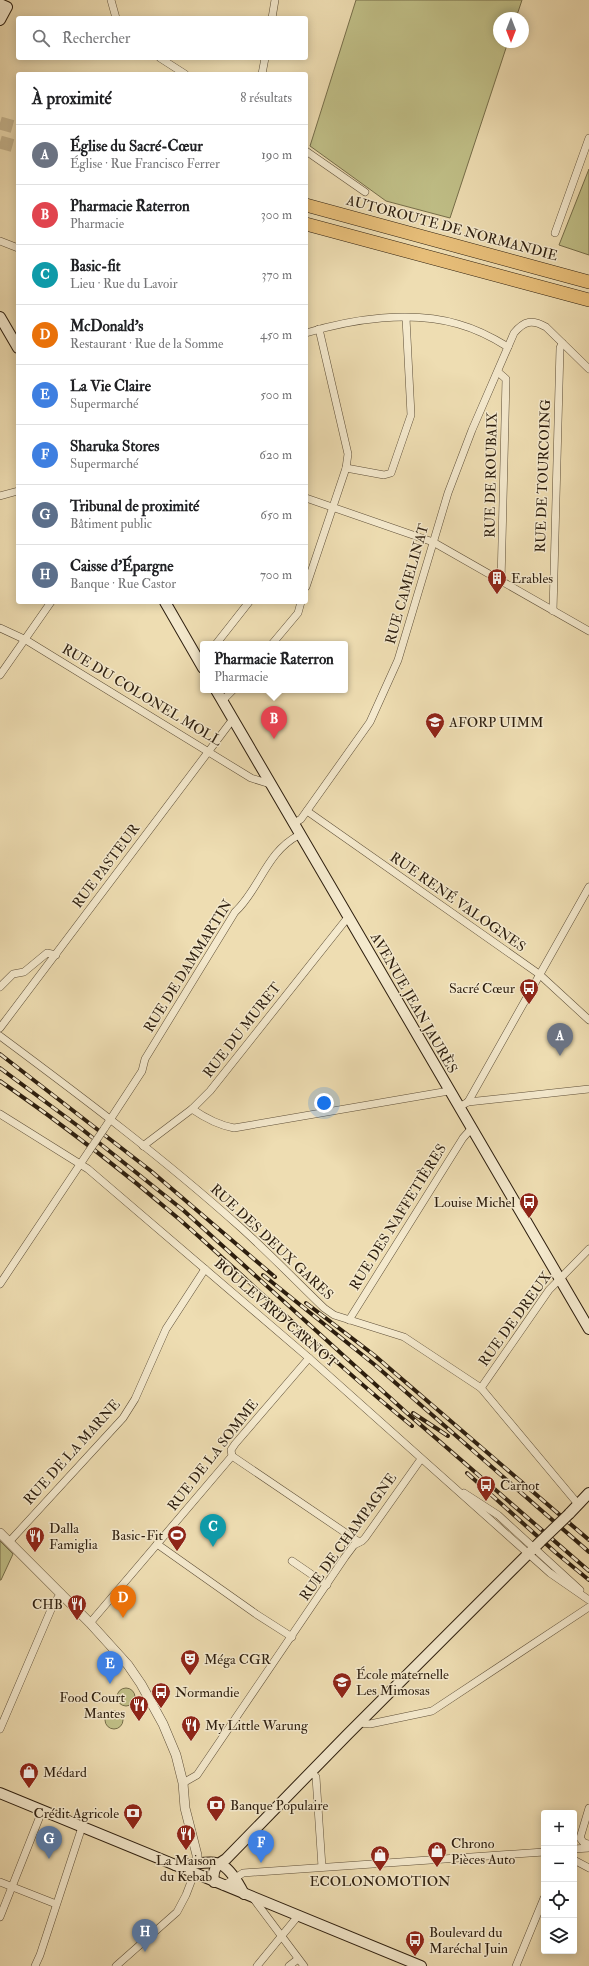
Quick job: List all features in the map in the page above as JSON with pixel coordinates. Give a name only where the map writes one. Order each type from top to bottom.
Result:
[{"type":"highway","name":"AUTOROUTE DE NORMANDIE","points":[[308,206],[589,282]]},
{"type":"highway","points":[[308,225],[589,300]]},
{"type":"main road","points":[[0,20],[6,4]]},
{"type":"main road","points":[[0,317],[16,345]]},
{"type":"main road","points":[[166,604],[200,661]]},
{"type":"main road","name":"AVENUE JEAN JAURÈS","points":[[218,693],[348,919],[589,1329]]},
{"type":"main road","points":[[194,1874],[211,1862],[311,1771],[589,1493]]},
{"type":"main road","points":[[0,1793],[218,1884],[421,1966]]},
{"type":"main road","points":[[211,1862],[221,1876],[218,1884]]},
{"type":"main road","points":[[172,1865],[211,1862],[235,1877],[248,1896]]},
{"type":"street","points":[[111,0],[115,16]]},
{"type":"street","points":[[272,16],[275,0]]},
{"type":"street","points":[[163,60],[182,72]]},
{"type":"street","points":[[262,72],[265,60]]},
{"type":"street","points":[[555,233],[589,138]]},
{"type":"street","points":[[308,152],[365,192]]},
{"type":"street","points":[[0,240],[16,247]]},
{"type":"street","points":[[346,468],[384,475],[391,473],[411,415],[406,318]]},
{"type":"street","points":[[308,332],[363,320],[406,318],[433,319],[457,323],[484,333],[508,347]]},
{"type":"street","name":"RUE CAMELINAT","points":[[293,824],[300,820],[307,811],[370,722],[398,660],[433,542],[456,472],[472,430],[514,332],[522,324],[530,322],[539,323],[546,327],[562,343]]},
{"type":"street","points":[[308,581],[346,468],[348,454],[319,329]]},
{"type":"street","points":[[562,343],[589,370]]},
{"type":"street","name":"RUE DE TOURCOING","points":[[553,611],[560,348],[562,343]]},
{"type":"street","name":"RUE DE ROUBAIX","points":[[498,372],[506,379],[501,582]]},
{"type":"street","points":[[0,496],[16,492]]},
{"type":"street","points":[[308,499],[433,542],[589,632]]},
{"type":"street","points":[[0,675],[26,640],[50,604]]},
{"type":"street","points":[[218,641],[247,604]]},
{"type":"street","points":[[275,641],[298,613],[300,604]]},
{"type":"street","name":"RUE DU COLONEL MOLL","points":[[0,628],[26,640],[251,778],[270,784]]},
{"type":"street","points":[[222,701],[230,693]]},
{"type":"street","name":"RUE PASTEUR","points":[[0,1028],[233,719]]},
{"type":"street","name":"RUE RENÉ VALOGNES","points":[[307,811],[539,974],[589,1020]]},
{"type":"street","name":"RUE DE DAMMARTIN","points":[[0,1284],[142,1071],[145,1059],[235,912],[242,906],[262,871],[286,842],[299,835]]},
{"type":"street","points":[[468,1102],[589,887]]},
{"type":"street","name":"RUE DU MURET","points":[[144,1146],[192,1109],[210,1091],[344,921],[348,919]]},
{"type":"street","points":[[0,987],[13,974],[24,972],[47,953],[56,955]]},
{"type":"street","name":"RUE DES DEUX GARES","points":[[0,1036],[144,1146],[240,1226],[324,1308],[334,1315],[404,1337],[482,1388],[578,1504]]},
{"type":"street","points":[[458,1107],[468,1102],[589,1089]]},
{"type":"street","points":[[192,1109],[224,1126],[238,1128],[449,1091]]},
{"type":"street","name":"BOULEVARD CARNOT","points":[[0,1114],[81,1164],[309,1358],[451,1486],[535,1547],[550,1573],[589,1599]]},
{"type":"street","name":"RUE DES NAFFETIÈRES","points":[[349,1320],[463,1138],[472,1129]]},
{"type":"street","name":"RUE DE DREUX","points":[[482,1388],[549,1290],[559,1278],[589,1249]]},
{"type":"street","name":"RUE DE LA MARNE","points":[[9,1542],[123,1418],[135,1399],[166,1329],[205,1269]]},
{"type":"street","name":"RUE DE LA SOMME","points":[[90,1623],[232,1456],[231,1450],[235,1444],[309,1358]]},
{"type":"street","points":[[232,1456],[359,1542]]},
{"type":"street","name":"RUE DE CHAMPAGNE","points":[[183,1783],[197,1775],[345,1557],[354,1545],[362,1542],[420,1459]]},
{"type":"street","points":[[0,1533],[90,1623],[128,1665],[141,1684],[169,1739],[183,1783],[185,1808],[211,1862]]},
{"type":"street","points":[[157,1544],[256,1614],[292,1637]]},
{"type":"street","points":[[292,1561],[327,1585]]},
{"type":"street","points":[[0,1729],[53,1605],[61,1593]]},
{"type":"street","points":[[359,1723],[370,1724],[432,1711],[589,1607]]},
{"type":"street","points":[[311,1771],[316,1777],[322,1867]]},
{"type":"street","points":[[589,1808],[580,1838],[584,1843],[589,1844]]},
{"type":"street","points":[[0,1917],[42,1811]]},
{"type":"street","points":[[35,1966],[40,1955],[82,1827]]},
{"type":"street","points":[[577,1849],[589,1848]]},
{"type":"street","points":[[218,1884],[243,1873],[541,1852]]},
{"type":"street","points":[[577,1862],[589,1868]]},
{"type":"street","points":[[116,1966],[177,1912],[186,1895],[194,1874]]},
{"type":"street","points":[[0,1882],[56,1904]]},
{"type":"street","points":[[248,1896],[304,1966]]},
{"type":"street","points":[[516,1966],[541,1905]]},
{"type":"street","points":[[257,1966],[280,1936],[298,1916]]},
{"type":"street","points":[[288,1966],[298,1959]]},
{"type":"shaded area","points":[[356,0],[522,0],[518,12],[493,12],[493,48],[506,48],[450,218],[386,201],[310,146]]},
{"type":"shaded area","points":[[589,169],[589,255],[559,245]]},
{"type":"shaded area","points":[[0,1541],[13,1554],[1,1580],[0,1580]]},
{"type":"shaded area","points":[[126,1688],[132,1691],[135,1697],[132,1703],[126,1706],[120,1703],[117,1697],[120,1691]]},
{"type":"shaded area","points":[[114,1711],[118,1712],[122,1716],[122,1724],[118,1728],[114,1729],[110,1728],[106,1724],[105,1720],[106,1716],[110,1712]]},
{"type":"tunnel","points":[[0,123],[16,127]]},
{"type":"tunnel","points":[[0,142],[16,146]]},
{"type":"railway","points":[[0,1054],[151,1171],[275,1277]]},
{"type":"railway","points":[[0,1068],[78,1126],[183,1210],[408,1414],[589,1571]]},
{"type":"railway","points":[[0,1081],[91,1148],[179,1219],[353,1376],[412,1426]]},
{"type":"railway","points":[[263,1275],[375,1365],[589,1552]]},
{"type":"railway","points":[[306,1303],[374,1355],[589,1540]]},
{"type":"railway","points":[[413,1413],[448,1436]]},
{"type":"railway","points":[[467,1473],[555,1552],[589,1580]]},
{"type":"place","name":"Erables","points":[[497,595]]},
{"type":"place","name":"Pharmacie Raterron","points":[[274,739]]},
{"type":"place","name":"AFORP UIMM","points":[[435,739]]},
{"type":"place","name":"Sacré Cœur","points":[[529,1005]]},
{"type":"place","name":"Église du Sacré-Cœur","points":[[560,1056]]},
{"type":"place","name":"Louise Michel","points":[[529,1219]]},
{"type":"place","name":"Carnot","points":[[486,1502]]},
{"type":"place","name":"Basic-fit","points":[[213,1547]]},
{"type":"place","name":"Basic-Fit","points":[[177,1552]]},
{"type":"place","name":"Dalla Famiglia","points":[[35,1553]]},
{"type":"place","name":"McDonald's","points":[[123,1618]]},
{"type":"place","name":"CHB","points":[[77,1621]]},
{"type":"place","name":"Méga CGR","points":[[190,1676]]},
{"type":"place","name":"La Vie Claire","points":[[110,1684]]},
{"type":"place","name":"École maternelle Les Mimosas","points":[[342,1699]]},
{"type":"place","name":"Normandie","points":[[161,1709]]},
{"type":"place","name":"Food Court Mantes","points":[[139,1722]]},
{"type":"place","name":"My Little Warung","points":[[191,1742]]},
{"type":"place","name":"Médard","points":[[29,1789]]},
{"type":"place","name":"Banque Populaire","points":[[216,1822]]},
{"type":"place","name":"Crédit Agricole","points":[[133,1830]]},
{"type":"place","name":"La Maison du Kebab","points":[[186,1851]]},
{"type":"place","name":"Tribunal de proximité","points":[[49,1859]]},
{"type":"place","name":"Sharuka Stores","points":[[261,1863]]},
{"type":"place","name":"Chrono Pièces Auto","points":[[437,1868]]},
{"type":"place","name":"ECOLONOMOTION","points":[[380,1872]]},
{"type":"place","name":"Caisse d'Épargne","points":[[145,1952]]},
{"type":"place","name":"Boulevard du Maréchal Juin","points":[[415,1957]]}]
